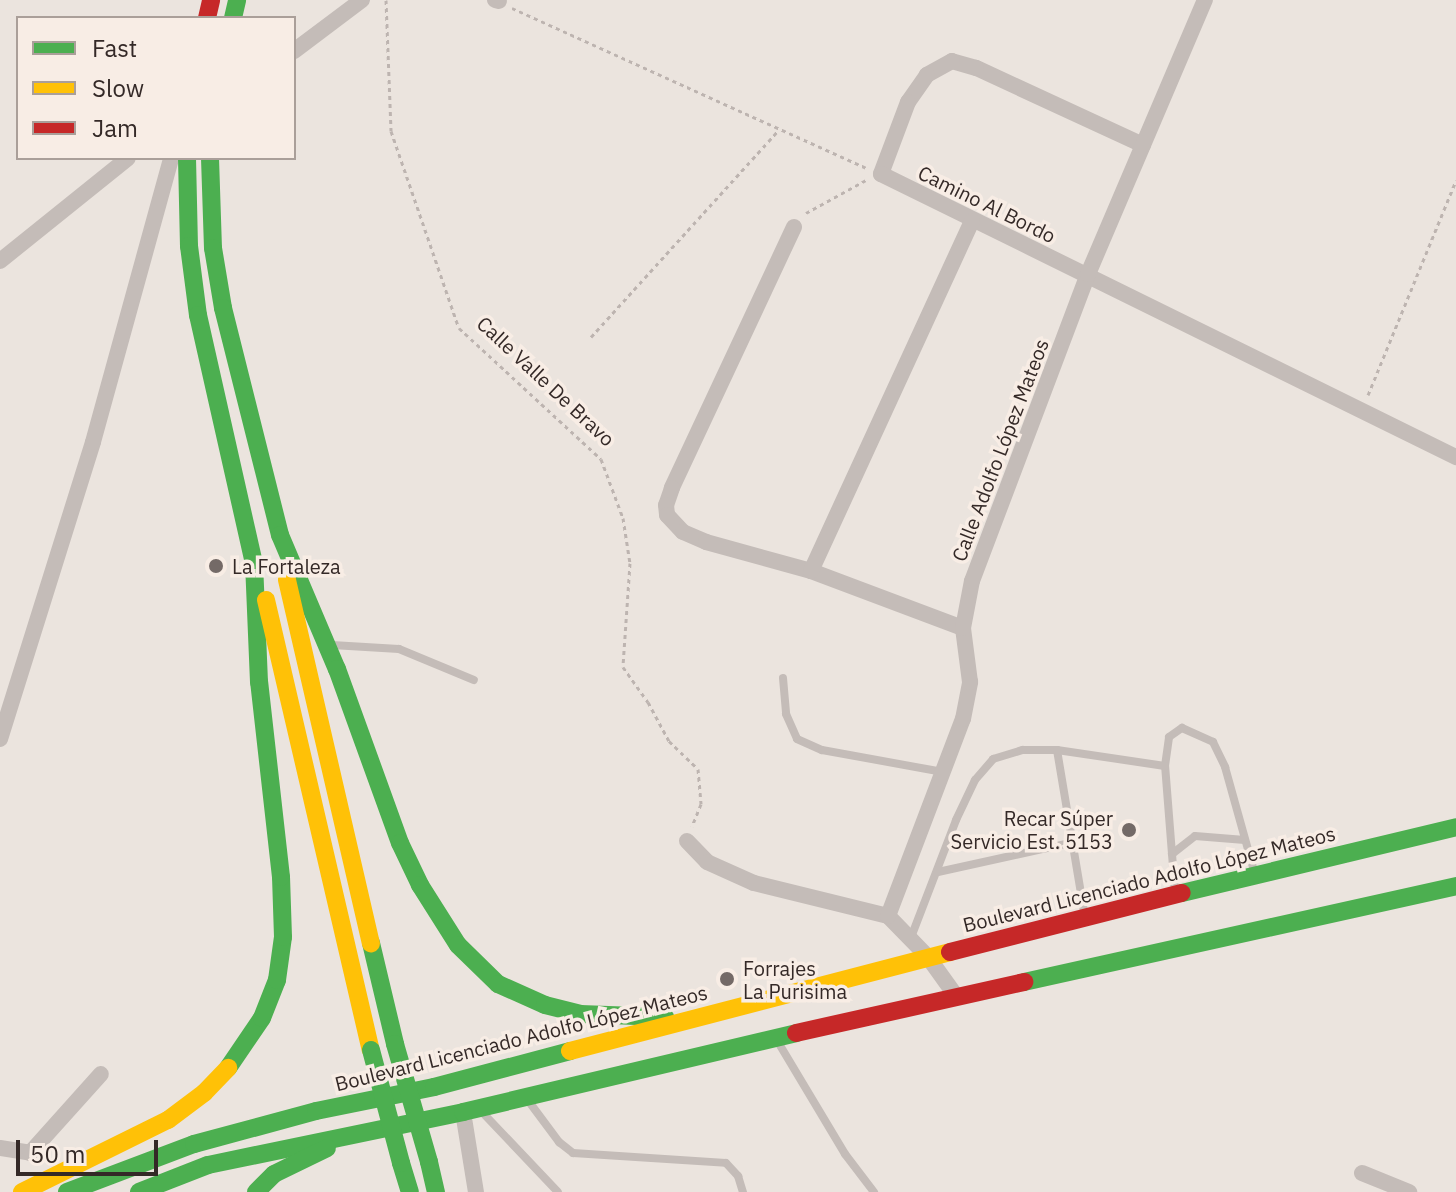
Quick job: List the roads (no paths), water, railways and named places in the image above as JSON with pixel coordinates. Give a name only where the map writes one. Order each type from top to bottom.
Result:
[{"type":"main road","points":[[187,160],[189,246],[198,315],[371,1050],[410,1192]]},
{"type":"main road","points":[[210,160],[213,248],[223,308],[280,535],[293,618],[395,1044],[436,1192]]},
{"type":"main road","points":[[280,535],[327,645],[400,843],[420,885],[458,945],[498,984],[545,1005],[580,1014],[703,1016]]},
{"type":"main road","points":[[22,1192],[168,1120],[204,1093],[233,1062],[255,1029],[277,980],[283,937],[281,877],[259,682],[254,563]]},
{"type":"main road","name":"Boulevard Licenciado Adolfo López Mateos","points":[[67,1192],[194,1144],[316,1111],[434,1087],[1084,917],[1456,827]]},
{"type":"main road","points":[[139,1192],[208,1165],[470,1110],[956,996],[1456,886]]},
{"type":"main road","points":[[256,1192],[274,1174],[365,1130]]},
{"type":"street","points":[[296,50],[362,0]]},
{"type":"street","name":"Calle Adolfo López Mateos","points":[[888,916],[963,719],[970,682],[963,628],[972,581],[987,535],[1088,274],[1205,0]]},
{"type":"street","name":"Camino Al Bordo","points":[[1143,145],[976,68],[952,61],[927,75],[908,102],[881,174],[972,221],[1088,274],[1171,320],[1362,409],[1456,457]]},
{"type":"street","points":[[0,261],[126,160]]},
{"type":"street","points":[[0,739],[93,442],[170,160]]},
{"type":"street","points":[[811,571],[972,221]]},
{"type":"street","points":[[794,227],[666,505],[672,524],[706,542],[811,571],[963,628]]},
{"type":"street","points":[[687,841],[720,870],[754,883],[888,916],[928,957],[956,996]]},
{"type":"street","points":[[0,1148],[30,1153],[101,1074]]},
{"type":"street","points":[[470,1110],[476,1192]]},
{"type":"street","points":[[1362,1173],[1409,1192]]},
{"type":"lane","points":[[327,645],[399,649],[474,680]]},
{"type":"lane","points":[[783,678],[786,714],[797,739],[822,750],[943,772]]},
{"type":"lane","points":[[1175,895],[1165,766],[1169,737],[1174,730],[1192,730],[1213,742],[1225,767],[1255,875]]},
{"type":"lane","points":[[910,940],[975,780],[993,759],[1023,750],[1057,750],[1165,766]]},
{"type":"lane","points":[[1057,750],[1084,917]]},
{"type":"lane","points":[[1172,854],[1195,836],[1245,840]]},
{"type":"lane","points":[[938,872],[1074,842]]},
{"type":"lane","points":[[775,1038],[845,1154],[874,1192]]},
{"type":"lane","points":[[526,1097],[559,1142],[573,1153],[726,1163],[738,1176],[743,1192]]},
{"type":"lane","points":[[470,1110],[558,1192]]},
{"type":"place","name":"La Fortaleza","points":[[216,566]]},
{"type":"place","name":"Recar Súper Servicio Est. 5153","points":[[1129,830]]},
{"type":"place","name":"Forrajes La Purisima","points":[[727,979]]}]
